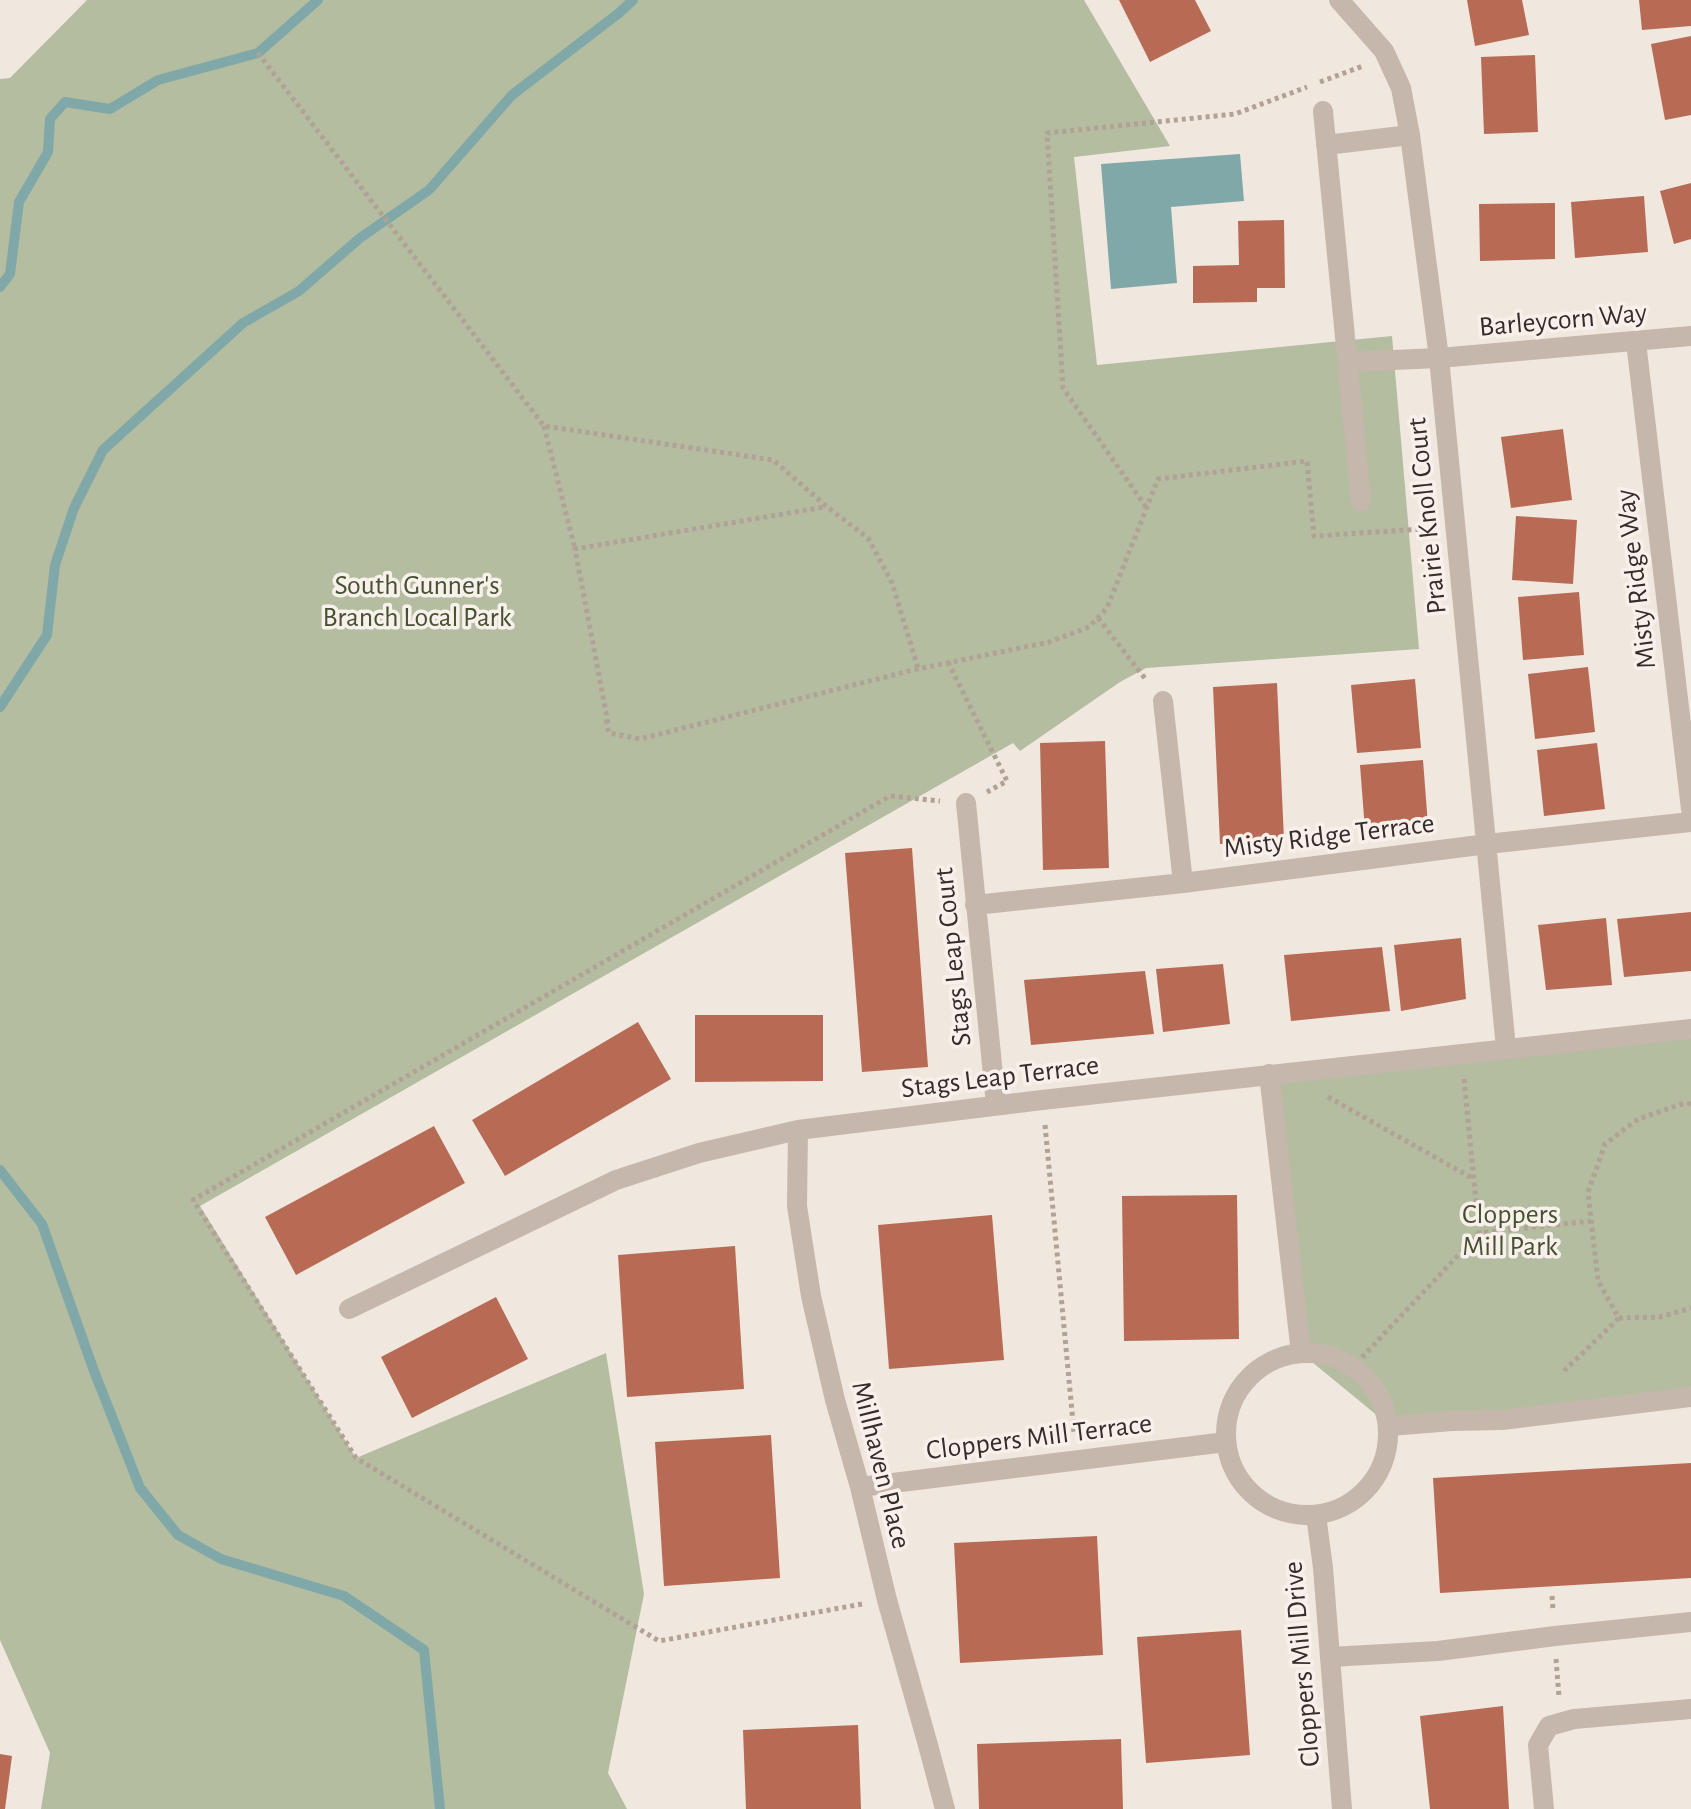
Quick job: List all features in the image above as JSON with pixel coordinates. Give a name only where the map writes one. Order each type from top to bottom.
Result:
[{"type":"street","name":"Prairie Knoll Court","points":[[1339,0],[1384,51],[1401,88],[1410,135],[1439,358],[1506,1048]]},
{"type":"street","points":[[1323,111],[1361,501]]},
{"type":"street","points":[[1326,145],[1410,135]]},
{"type":"street","name":"Barleycorn Way","points":[[1348,362],[1439,358],[1691,336]]},
{"type":"street","name":"Misty Ridge Way","points":[[1636,342],[1691,809]]},
{"type":"street","points":[[1163,701],[1183,883]]},
{"type":"street","name":"Stags Leap Court","points":[[966,803],[996,1105]]},
{"type":"street","name":"Misty Ridge Terrace","points":[[975,905],[1691,822]]},
{"type":"street","name":"Stags Leap Terrace","points":[[349,1309],[616,1180],[699,1153],[798,1130],[1269,1074],[1691,1029]]},
{"type":"street","points":[[1269,1074],[1301,1353]]},
{"type":"street","name":"Millhaven Place","points":[[798,1130],[797,1206],[811,1296],[887,1600],[945,1809]]},
{"type":"street","points":[[1301,1353],[1338,1359],[1351,1369],[1371,1384],[1390,1426],[1383,1465],[1364,1491],[1339,1510],[1316,1515],[1274,1509],[1257,1497],[1233,1467],[1226,1442],[1226,1420],[1240,1389],[1255,1371],[1276,1360],[1301,1353]]},
{"type":"street","points":[[1390,1426],[1502,1420],[1691,1397]]},
{"type":"street","name":"Cloppers Mill Terrace","points":[[860,1487],[1226,1442]]},
{"type":"street","name":"Cloppers Mill Drive","points":[[1316,1515],[1342,1809]]},
{"type":"street","points":[[1330,1657],[1438,1651],[1691,1622]]},
{"type":"street","points":[[1544,1809],[1538,1745],[1549,1726],[1574,1719],[1691,1709]]},
{"type":"path","points":[[258,53],[544,426],[575,549],[609,733]]},
{"type":"path","points":[[1147,508],[1063,388],[1047,133],[1235,114],[1387,57]]},
{"type":"path","points":[[544,426],[773,460],[868,538],[892,583],[918,668]]},
{"type":"path","points":[[609,733],[640,739],[918,668],[1049,642],[1089,627],[1107,608],[1158,479],[1307,461],[1314,536],[1423,529]]},
{"type":"path","points":[[575,549],[826,506]]},
{"type":"path","points":[[1098,618],[1163,701]]},
{"type":"path","points":[[948,662],[1007,781]]},
{"type":"path","points":[[606,720],[609,733]]},
{"type":"path","points":[[890,796],[966,803]]},
{"type":"path","points":[[1461,1053],[1479,1233]]},
{"type":"path","points":[[1325,1095],[1474,1179]]},
{"type":"path","points":[[1042,1100],[1077,1461]]},
{"type":"path","points":[[1619,1318],[1598,1281],[1588,1192],[1605,1144],[1638,1119],[1685,1103],[1691,1104]]},
{"type":"path","points":[[1351,1369],[1479,1233],[1590,1221]]},
{"type":"path","points":[[1564,1371],[1619,1318],[1660,1317],[1691,1308]]},
{"type":"green space","name":"South Gunner's Branch Local Park","points":[[87,0],[1084,0],[1170,146],[1074,157],[1097,365],[1392,336],[1419,649],[1146,668],[1120,682],[1020,751],[1013,743],[200,1206],[356,1458],[606,1353],[644,1594],[608,1773],[627,1809],[41,1809],[50,1753],[0,1640],[0,79],[10,78]]},
{"type":"green space","name":"Cloppers Mill Park","points":[[1691,1030],[1691,1394],[1390,1426],[1301,1353],[1269,1074]]},
{"type":"water","points":[[1240,154],[1244,201],[1171,207],[1177,283],[1111,289],[1101,164]]},
{"type":"building","points":[[1119,0],[1195,0],[1211,31],[1150,62]]},
{"type":"building","points":[[1467,0],[1522,0],[1529,35],[1475,46]]},
{"type":"building","points":[[1639,0],[1691,0],[1691,26],[1642,30]]},
{"type":"building","points":[[1691,36],[1691,115],[1665,120],[1651,44]]},
{"type":"building","points":[[1535,55],[1538,132],[1484,134],[1481,57]]},
{"type":"building","points":[[1691,183],[1691,239],[1674,244],[1660,191]]},
{"type":"building","points":[[1644,196],[1648,252],[1575,258],[1571,202]]},
{"type":"building","points":[[1555,203],[1555,259],[1480,261],[1479,204]]},
{"type":"building","points":[[1284,220],[1285,288],[1257,288],[1257,302],[1193,303],[1193,266],[1239,265],[1238,221]]},
{"type":"building","points":[[1563,429],[1572,500],[1511,508],[1501,437]]},
{"type":"building","points":[[1516,516],[1577,520],[1573,584],[1512,580]]},
{"type":"building","points":[[1579,592],[1584,655],[1523,660],[1518,597]]},
{"type":"building","points":[[1588,667],[1595,732],[1535,739],[1528,674]]},
{"type":"building","points":[[1415,679],[1421,748],[1357,753],[1351,685]]},
{"type":"building","points":[[1277,683],[1284,840],[1220,844],[1213,687]]},
{"type":"building","points":[[1105,741],[1109,868],[1043,870],[1040,743]]},
{"type":"building","points":[[1597,743],[1605,809],[1544,816],[1537,750]]},
{"type":"building","points":[[1423,760],[1428,825],[1365,830],[1360,765]]},
{"type":"building","points":[[912,848],[928,1067],[862,1072],[845,853]]},
{"type":"building","points":[[1691,912],[1691,971],[1624,977],[1617,919]]},
{"type":"building","points":[[1606,918],[1612,985],[1546,990],[1538,925]]},
{"type":"building","points":[[1461,938],[1466,999],[1401,1011],[1394,945]]},
{"type":"building","points":[[1382,947],[1390,1011],[1291,1021],[1284,955]]},
{"type":"building","points":[[1223,964],[1230,1024],[1163,1032],[1156,969]]},
{"type":"building","points":[[1145,971],[1154,1034],[1031,1045],[1024,980]]},
{"type":"building","points":[[695,1015],[823,1015],[823,1081],[695,1082]]},
{"type":"building","points":[[638,1022],[671,1079],[505,1176],[472,1120]]},
{"type":"building","points":[[434,1126],[465,1183],[296,1275],[265,1217]]},
{"type":"building","points":[[1237,1195],[1239,1339],[1124,1341],[1122,1196]]},
{"type":"building","points":[[992,1215],[1004,1360],[889,1369],[878,1225]]},
{"type":"building","points":[[735,1246],[744,1389],[627,1397],[618,1255]]},
{"type":"building","points":[[496,1297],[528,1359],[412,1418],[381,1357]]},
{"type":"building","points":[[771,1435],[780,1578],[664,1586],[655,1442]]},
{"type":"building","points":[[1691,1463],[1691,1578],[1440,1593],[1433,1478]]},
{"type":"building","points":[[1097,1536],[1103,1655],[960,1663],[954,1543]]},
{"type":"building","points":[[1241,1630],[1250,1755],[1146,1763],[1137,1637]]},
{"type":"building","points":[[1503,1706],[1509,1809],[1430,1809],[1420,1716]]},
{"type":"building","points":[[858,1725],[861,1809],[746,1809],[743,1730]]},
{"type":"building","points":[[1121,1739],[1123,1809],[979,1809],[977,1744]]},
{"type":"building","points":[[0,1754],[12,1756],[5,1809],[0,1809]]},
{"type":"waterway","points":[[0,287],[10,274],[19,202],[48,152],[50,119],[65,102],[110,109],[158,80],[258,53],[318,0]]},
{"type":"waterway","points":[[0,707],[47,635],[55,565],[74,508],[103,450],[243,323],[299,291],[360,238],[429,190],[512,95],[633,0]]},
{"type":"waterway","points":[[0,1170],[42,1224],[94,1371],[140,1488],[178,1535],[221,1559],[344,1596],[424,1650],[440,1809]]}]
